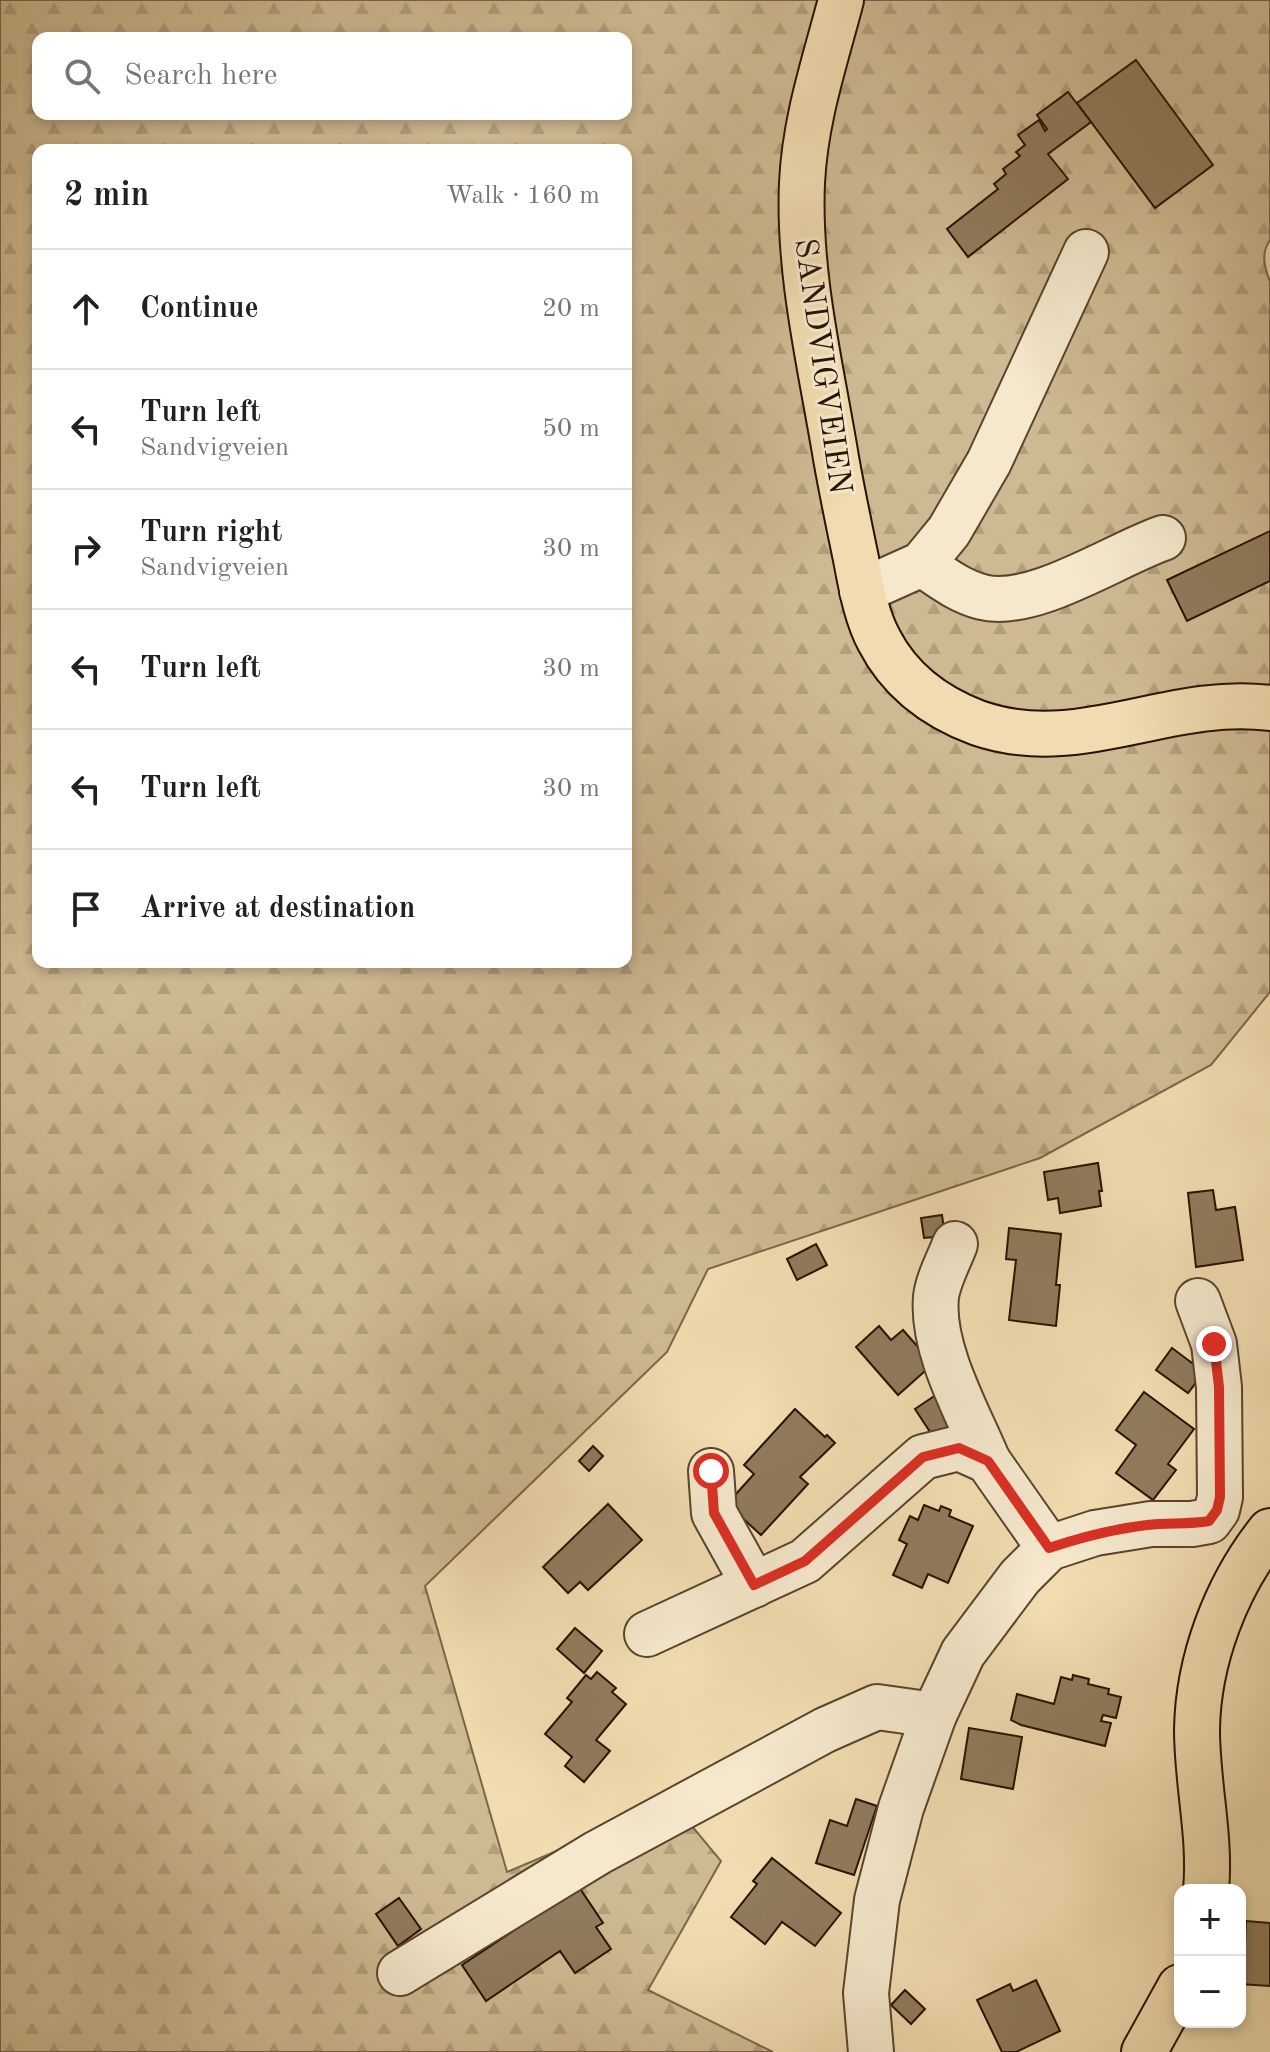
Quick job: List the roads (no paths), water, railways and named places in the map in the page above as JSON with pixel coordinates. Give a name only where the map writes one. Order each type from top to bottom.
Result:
[{"type":"main road","name":"SANDVIGVEIEN","points":[[841,0],[807,124],[802,184],[803,262],[840,483],[862,591],[878,639],[902,676],[920,693],[978,723],[1032,734],[1059,735],[1214,706],[1270,708]]},
{"type":"main road","points":[[1206,1884],[1205,1825],[1197,1731],[1199,1698],[1218,1623],[1237,1580],[1270,1531]]},
{"type":"main road","points":[[1144,2052],[1174,1998]]},
{"type":"street","points":[[862,591],[922,564],[949,531],[989,462],[1086,252]]},
{"type":"street","points":[[922,564],[966,592],[984,598],[1020,598],[1163,538]]},
{"type":"street","points":[[955,1244],[936,1294],[937,1326],[948,1366],[988,1461],[1049,1548]]},
{"type":"street","points":[[871,2052],[866,1993],[877,1900],[901,1808],[934,1715],[963,1653],[1020,1577],[1049,1548],[1095,1533],[1151,1524],[1209,1521],[1217,1510],[1220,1497],[1219,1387],[1214,1344],[1198,1301]]},
{"type":"street","points":[[647,1634],[805,1561],[923,1457],[959,1448],[988,1461]]},
{"type":"street","points":[[711,1471],[714,1513],[754,1585]]},
{"type":"street","points":[[400,1973],[597,1853],[825,1730],[877,1707],[934,1715]]}]
